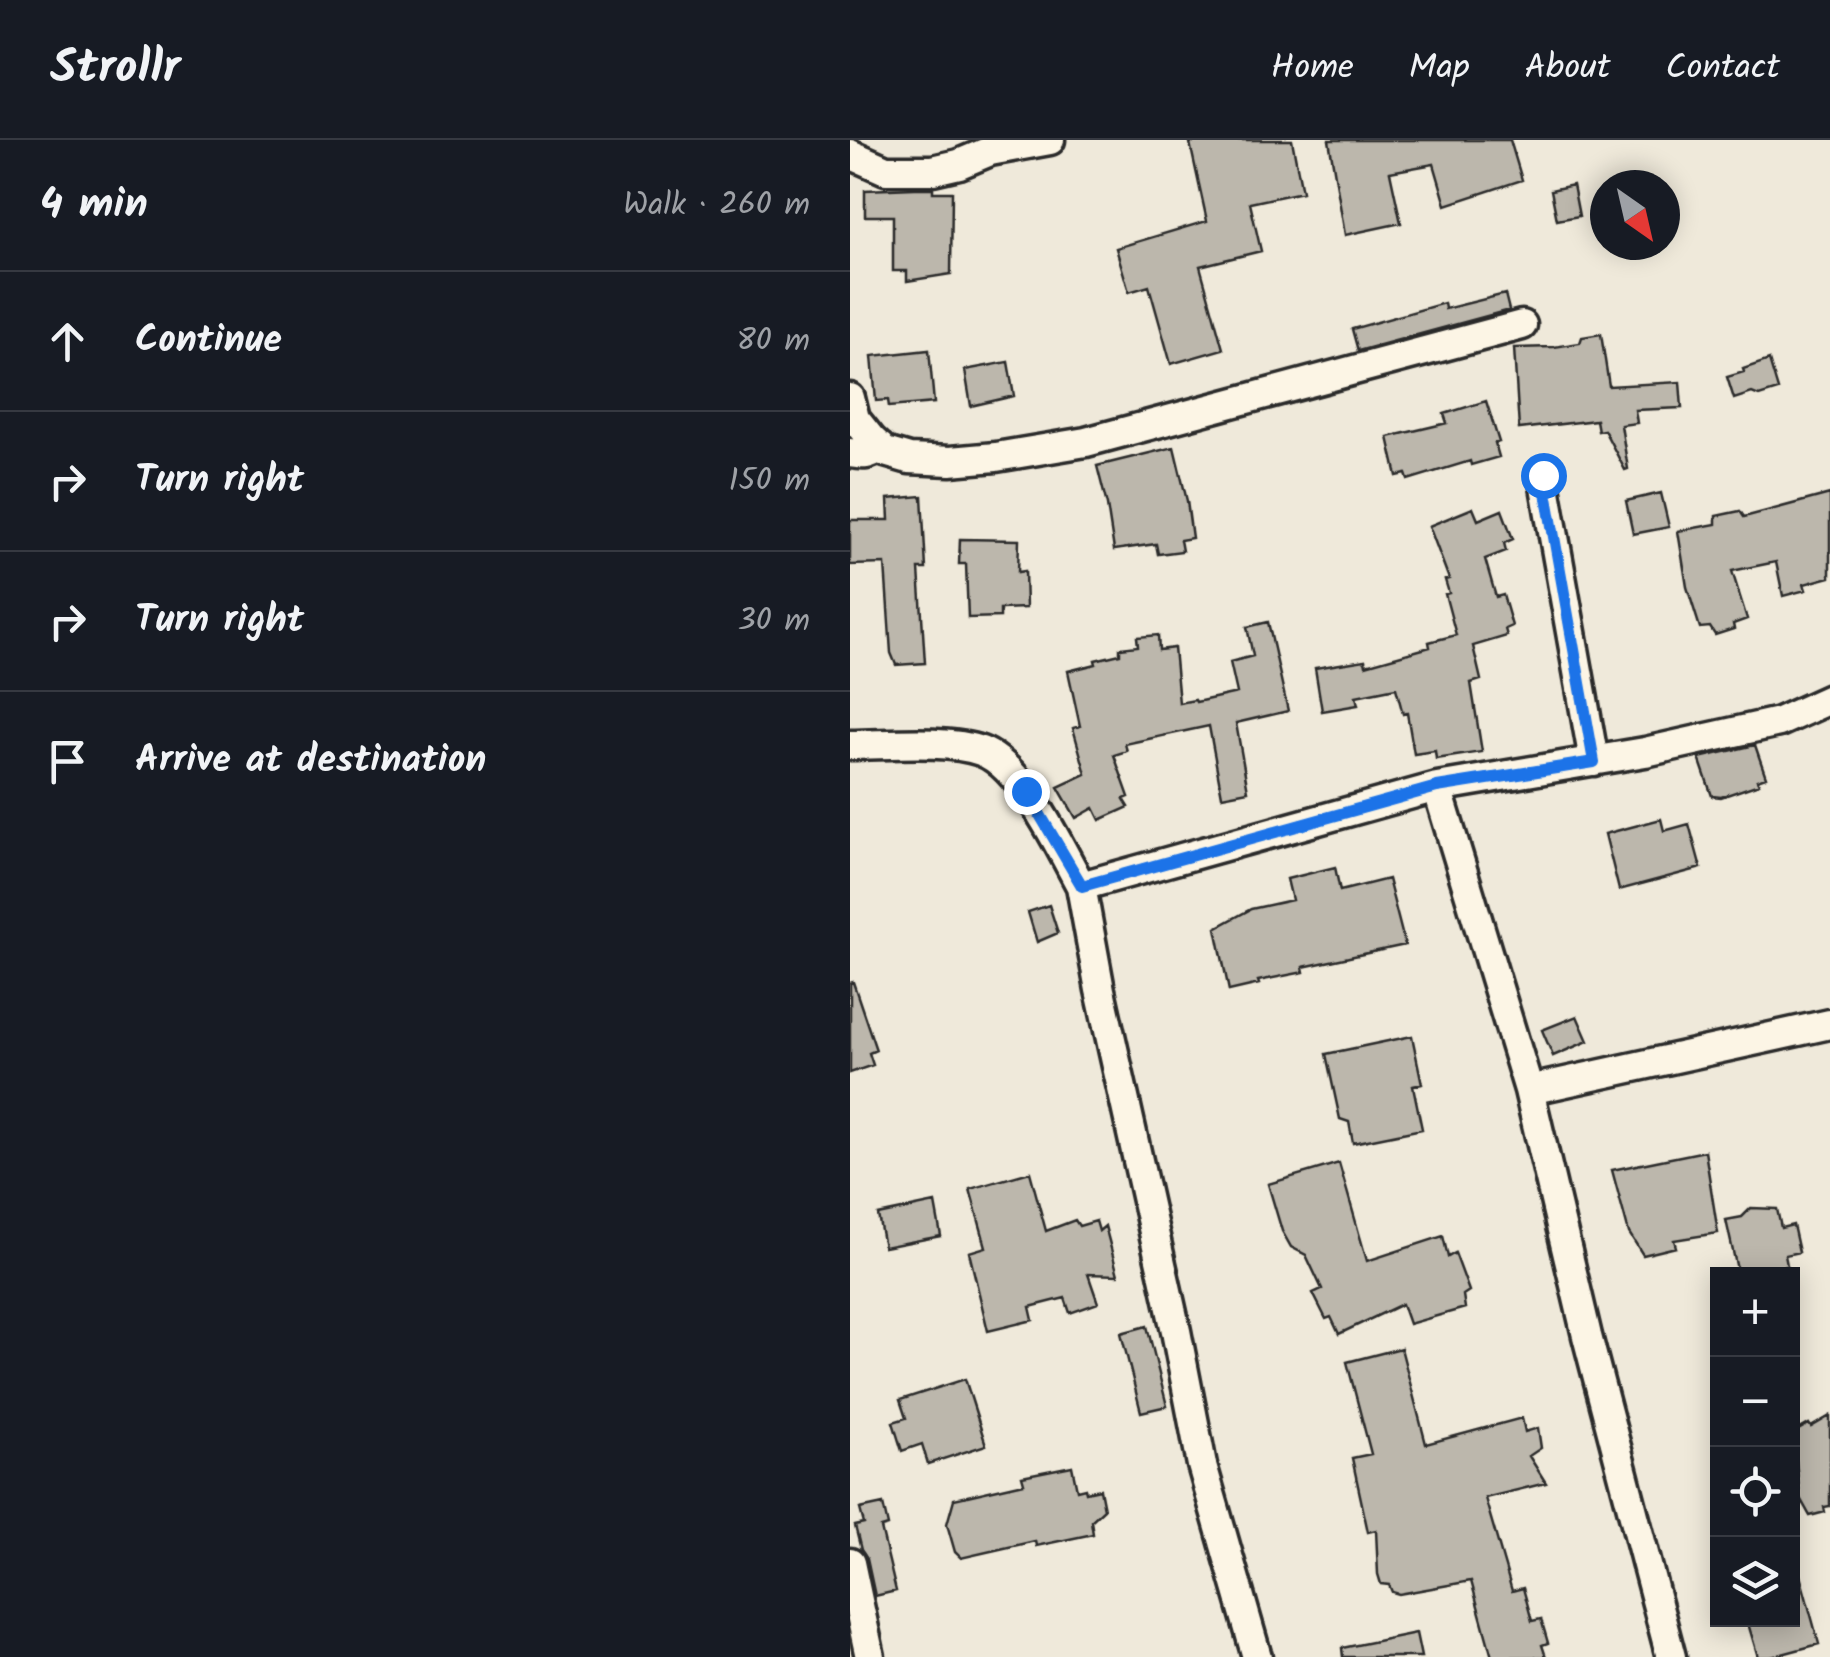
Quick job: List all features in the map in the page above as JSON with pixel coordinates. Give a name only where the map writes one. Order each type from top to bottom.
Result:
[{"type":"street","points":[[850,154],[886,170],[932,170],[990,151],[1050,140]]},
{"type":"street","points":[[850,398],[854,419],[885,452],[909,459],[950,461],[996,456],[1086,442],[1522,324]]},
{"type":"street","points":[[850,453],[866,455],[880,448]]},
{"type":"street","points":[[1543,475],[1594,762]]},
{"type":"street","points":[[1082,886],[1437,787],[1594,762],[1779,722],[1830,699]]},
{"type":"street","points":[[850,746],[937,744],[982,752],[1006,766],[1026,791],[1082,886],[1100,990],[1202,1466],[1256,1657]]},
{"type":"street","points":[[1437,787],[1530,1090],[1587,1336],[1671,1657]]},
{"type":"street","points":[[1530,1090],[1828,1033]]},
{"type":"street","points":[[850,1563],[870,1657]]},
{"type":"building","points":[[1292,140],[1302,192],[1250,203],[1261,251],[1200,266],[1223,349],[1171,364],[1149,286],[1129,292],[1116,248],[1207,221],[1190,143]]},
{"type":"building","points":[[1329,140],[1510,140],[1522,180],[1446,205],[1434,164],[1390,172],[1401,223],[1345,235]]},
{"type":"building","points":[[1573,185],[1579,216],[1557,220],[1551,190]]},
{"type":"building","points":[[933,188],[933,192],[952,192],[951,274],[907,281],[907,271],[893,271],[893,216],[865,216],[865,190]]},
{"type":"building","points":[[1505,294],[1509,310],[1358,351],[1352,329],[1444,303],[1445,309]]},
{"type":"building","points":[[1601,334],[1609,386],[1680,382],[1682,408],[1635,410],[1637,423],[1621,425],[1628,469],[1625,470],[1604,430],[1598,431],[1596,420],[1519,429],[1514,348],[1580,343],[1582,337]]},
{"type":"building","points":[[929,350],[934,403],[889,407],[888,400],[876,401],[872,356]]},
{"type":"building","points":[[1769,360],[1778,390],[1734,399],[1727,377]]},
{"type":"building","points":[[1008,362],[1014,396],[971,406],[965,370]]},
{"type":"building","points":[[1486,401],[1499,442],[1495,443],[1499,457],[1471,465],[1470,461],[1408,480],[1406,474],[1397,476],[1388,437],[1447,423],[1444,414]]},
{"type":"building","points":[[1174,447],[1192,538],[1180,540],[1182,551],[1158,554],[1156,544],[1114,550],[1097,466]]},
{"type":"building","points":[[1661,493],[1669,527],[1633,534],[1626,501]]},
{"type":"building","points":[[1830,494],[1830,577],[1804,584],[1806,590],[1783,596],[1776,562],[1732,571],[1747,619],[1733,624],[1734,629],[1715,635],[1710,627],[1700,628],[1687,587],[1678,531],[1716,524],[1716,516],[1740,511],[1744,517]]},
{"type":"building","points":[[922,496],[926,569],[919,569],[925,663],[896,665],[891,653],[885,564],[850,565],[850,520],[889,520],[888,499]]},
{"type":"building","points":[[1473,508],[1478,520],[1502,510],[1513,539],[1504,543],[1506,551],[1485,559],[1496,597],[1503,595],[1512,626],[1505,629],[1507,636],[1473,646],[1481,680],[1471,683],[1482,752],[1436,759],[1435,751],[1414,754],[1407,713],[1403,714],[1396,688],[1356,696],[1358,705],[1322,711],[1315,668],[1365,660],[1366,665],[1430,647],[1429,642],[1456,635],[1445,594],[1449,593],[1445,580],[1449,579],[1429,526]]},
{"type":"building","points":[[960,539],[1019,540],[1018,572],[1025,571],[1026,608],[1000,609],[1000,617],[968,618],[966,564],[959,564]]},
{"type":"building","points":[[1268,622],[1288,711],[1236,723],[1248,791],[1222,796],[1209,726],[1125,744],[1127,751],[1114,755],[1129,807],[1100,820],[1094,808],[1076,818],[1058,787],[1086,774],[1073,728],[1080,726],[1068,671],[1120,654],[1120,648],[1138,646],[1137,637],[1158,635],[1159,650],[1174,648],[1179,703],[1237,693],[1230,662],[1253,656],[1247,627]]},
{"type":"building","points":[[1755,745],[1766,777],[1757,780],[1759,784],[1721,797],[1712,796],[1699,758]]},
{"type":"building","points":[[1661,819],[1664,831],[1689,824],[1701,868],[1619,890],[1605,834]]},
{"type":"building","points":[[1335,867],[1340,891],[1388,879],[1405,945],[1303,967],[1304,972],[1229,991],[1216,928],[1251,909],[1292,900],[1287,879]]},
{"type":"building","points":[[1049,905],[1058,933],[1037,942],[1028,912]]},
{"type":"building","points":[[853,982],[876,1050],[869,1053],[873,1065],[850,1073],[850,983]]},
{"type":"building","points":[[1577,1016],[1588,1041],[1553,1056],[1542,1030]]},
{"type":"building","points":[[1412,1036],[1422,1084],[1413,1086],[1422,1129],[1353,1143],[1349,1122],[1340,1119],[1326,1054]]},
{"type":"building","points":[[1705,1151],[1718,1233],[1674,1240],[1676,1247],[1643,1255],[1629,1233],[1612,1170]]},
{"type":"building","points":[[1339,1163],[1367,1261],[1443,1236],[1448,1257],[1455,1253],[1469,1291],[1463,1295],[1465,1308],[1409,1324],[1402,1304],[1339,1334],[1313,1293],[1322,1289],[1306,1255],[1291,1247],[1282,1231],[1268,1184]]},
{"type":"building","points":[[1030,1172],[1046,1231],[1075,1220],[1079,1226],[1096,1221],[1099,1231],[1105,1226],[1118,1275],[1088,1274],[1098,1303],[1070,1313],[1065,1298],[1030,1307],[1033,1320],[988,1331],[969,1252],[986,1247],[970,1189]]},
{"type":"building","points":[[935,1203],[941,1236],[884,1247],[878,1215]]},
{"type":"building","points":[[1751,1208],[1777,1209],[1781,1228],[1793,1225],[1799,1252],[1785,1255],[1787,1265],[1736,1267],[1726,1220],[1742,1217]]},
{"type":"building","points":[[1147,1326],[1167,1406],[1141,1412],[1121,1333]]},
{"type":"building","points":[[1401,1348],[1426,1444],[1522,1418],[1525,1432],[1538,1428],[1541,1448],[1529,1456],[1546,1483],[1485,1498],[1512,1591],[1523,1588],[1532,1621],[1541,1619],[1548,1643],[1542,1645],[1546,1657],[1492,1657],[1471,1581],[1399,1594],[1392,1592],[1389,1585],[1381,1584],[1376,1530],[1368,1532],[1352,1458],[1371,1454],[1347,1362]]},
{"type":"building","points":[[965,1379],[986,1445],[928,1464],[922,1444],[902,1451],[893,1422],[906,1418],[900,1400]]},
{"type":"building","points":[[1830,1416],[1830,1506],[1824,1507],[1825,1512],[1810,1516],[1800,1498],[1800,1429],[1809,1424],[1811,1427]]},
{"type":"building","points":[[1072,1466],[1077,1490],[1100,1489],[1104,1509],[1091,1521],[1093,1534],[1036,1546],[1035,1541],[961,1558],[955,1552],[947,1524],[954,1499],[1024,1483],[1022,1476]]},
{"type":"building","points":[[883,1504],[888,1526],[881,1528],[896,1591],[875,1596],[855,1526],[864,1524],[860,1509]]},
{"type":"building","points":[[1800,1575],[1819,1644],[1758,1657],[1749,1627],[1800,1627]]},
{"type":"building","points":[[1416,1633],[1421,1657],[1343,1657],[1342,1648]]},
{"type":"route","points":[[1026,791],[1082,886],[1437,787],[1594,762],[1543,475]]}]
